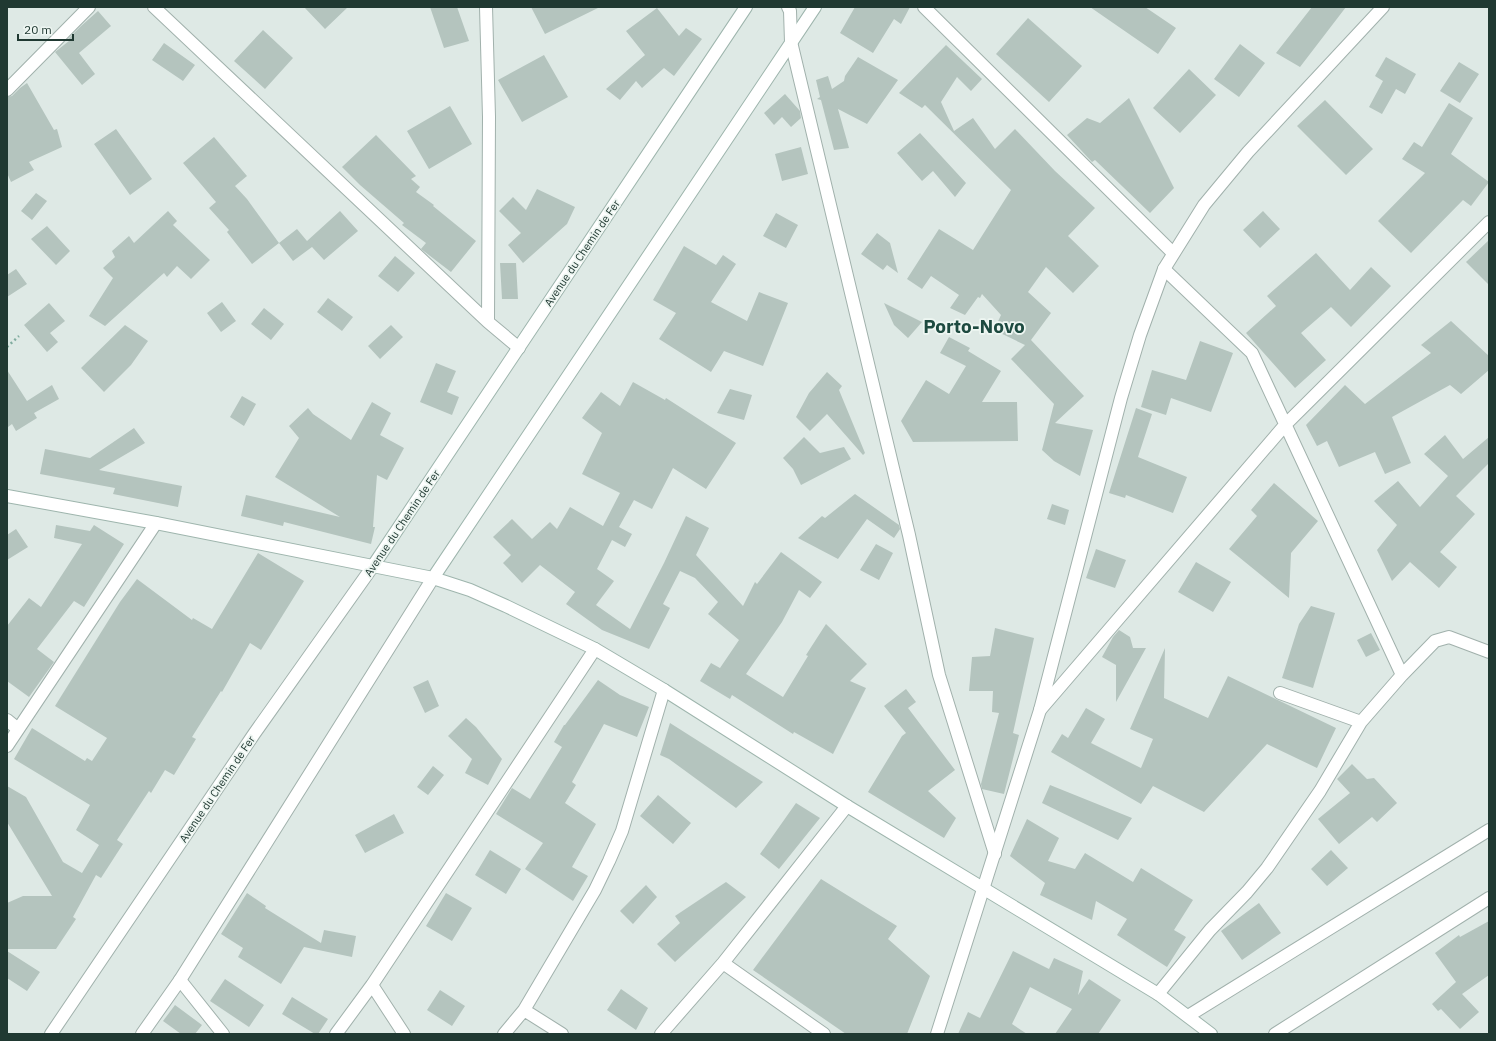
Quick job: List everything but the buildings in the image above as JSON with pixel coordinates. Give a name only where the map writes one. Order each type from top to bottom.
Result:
[{"type":"street","points":[[7,90],[89,7]]},
{"type":"street","points":[[154,7],[488,322],[519,348]]},
{"type":"street","points":[[486,7],[489,117],[488,322]]},
{"type":"street","name":"Avenue du Chemin de Fer","points":[[51,1034],[254,734],[373,566],[746,7]]},
{"type":"street","points":[[788,7],[790,12],[791,42],[909,535],[939,675],[995,854]]},
{"type":"street","points":[[142,1034],[180,980],[433,578],[815,7]]},
{"type":"street","points":[[924,7],[1173,253]]},
{"type":"street","points":[[937,1034],[1040,710],[1121,398],[1140,335],[1164,269],[1204,205],[1248,152],[1383,7]]},
{"type":"street","points":[[1040,710],[1285,425],[1489,222]]},
{"type":"street","points":[[1164,269],[1252,353],[1402,675]]},
{"type":"street","points":[[7,496],[156,523],[433,578],[485,597],[595,649],[664,690],[847,806],[1158,994],[1211,1034]]},
{"type":"street","points":[[7,746],[156,523]]},
{"type":"street","points":[[1158,994],[1210,930],[1247,892],[1267,868],[1320,791],[1360,722],[1402,675],[1435,641],[1448,637],[1489,652]]},
{"type":"street","points":[[336,1034],[372,985],[595,649]]},
{"type":"street","points":[[504,1034],[524,1010],[595,890],[609,861],[622,831],[664,690]]},
{"type":"street","points":[[1280,693],[1360,722]]},
{"type":"street","points":[[7,720],[18,729]]},
{"type":"street","points":[[661,1034],[723,964],[847,806]]},
{"type":"street","points":[[1188,1016],[1489,830]]},
{"type":"street","points":[[1275,1034],[1489,898]]},
{"type":"street","points":[[723,964],[824,1034]]},
{"type":"street","points":[[180,980],[222,1034]]},
{"type":"street","points":[[372,985],[404,1034]]},
{"type":"street","points":[[524,1010],[562,1034]]},
{"type":"path","points":[[7,347],[19,336]]},
{"type":"district","name":"Porto-Novo","points":[[974,326]]}]
